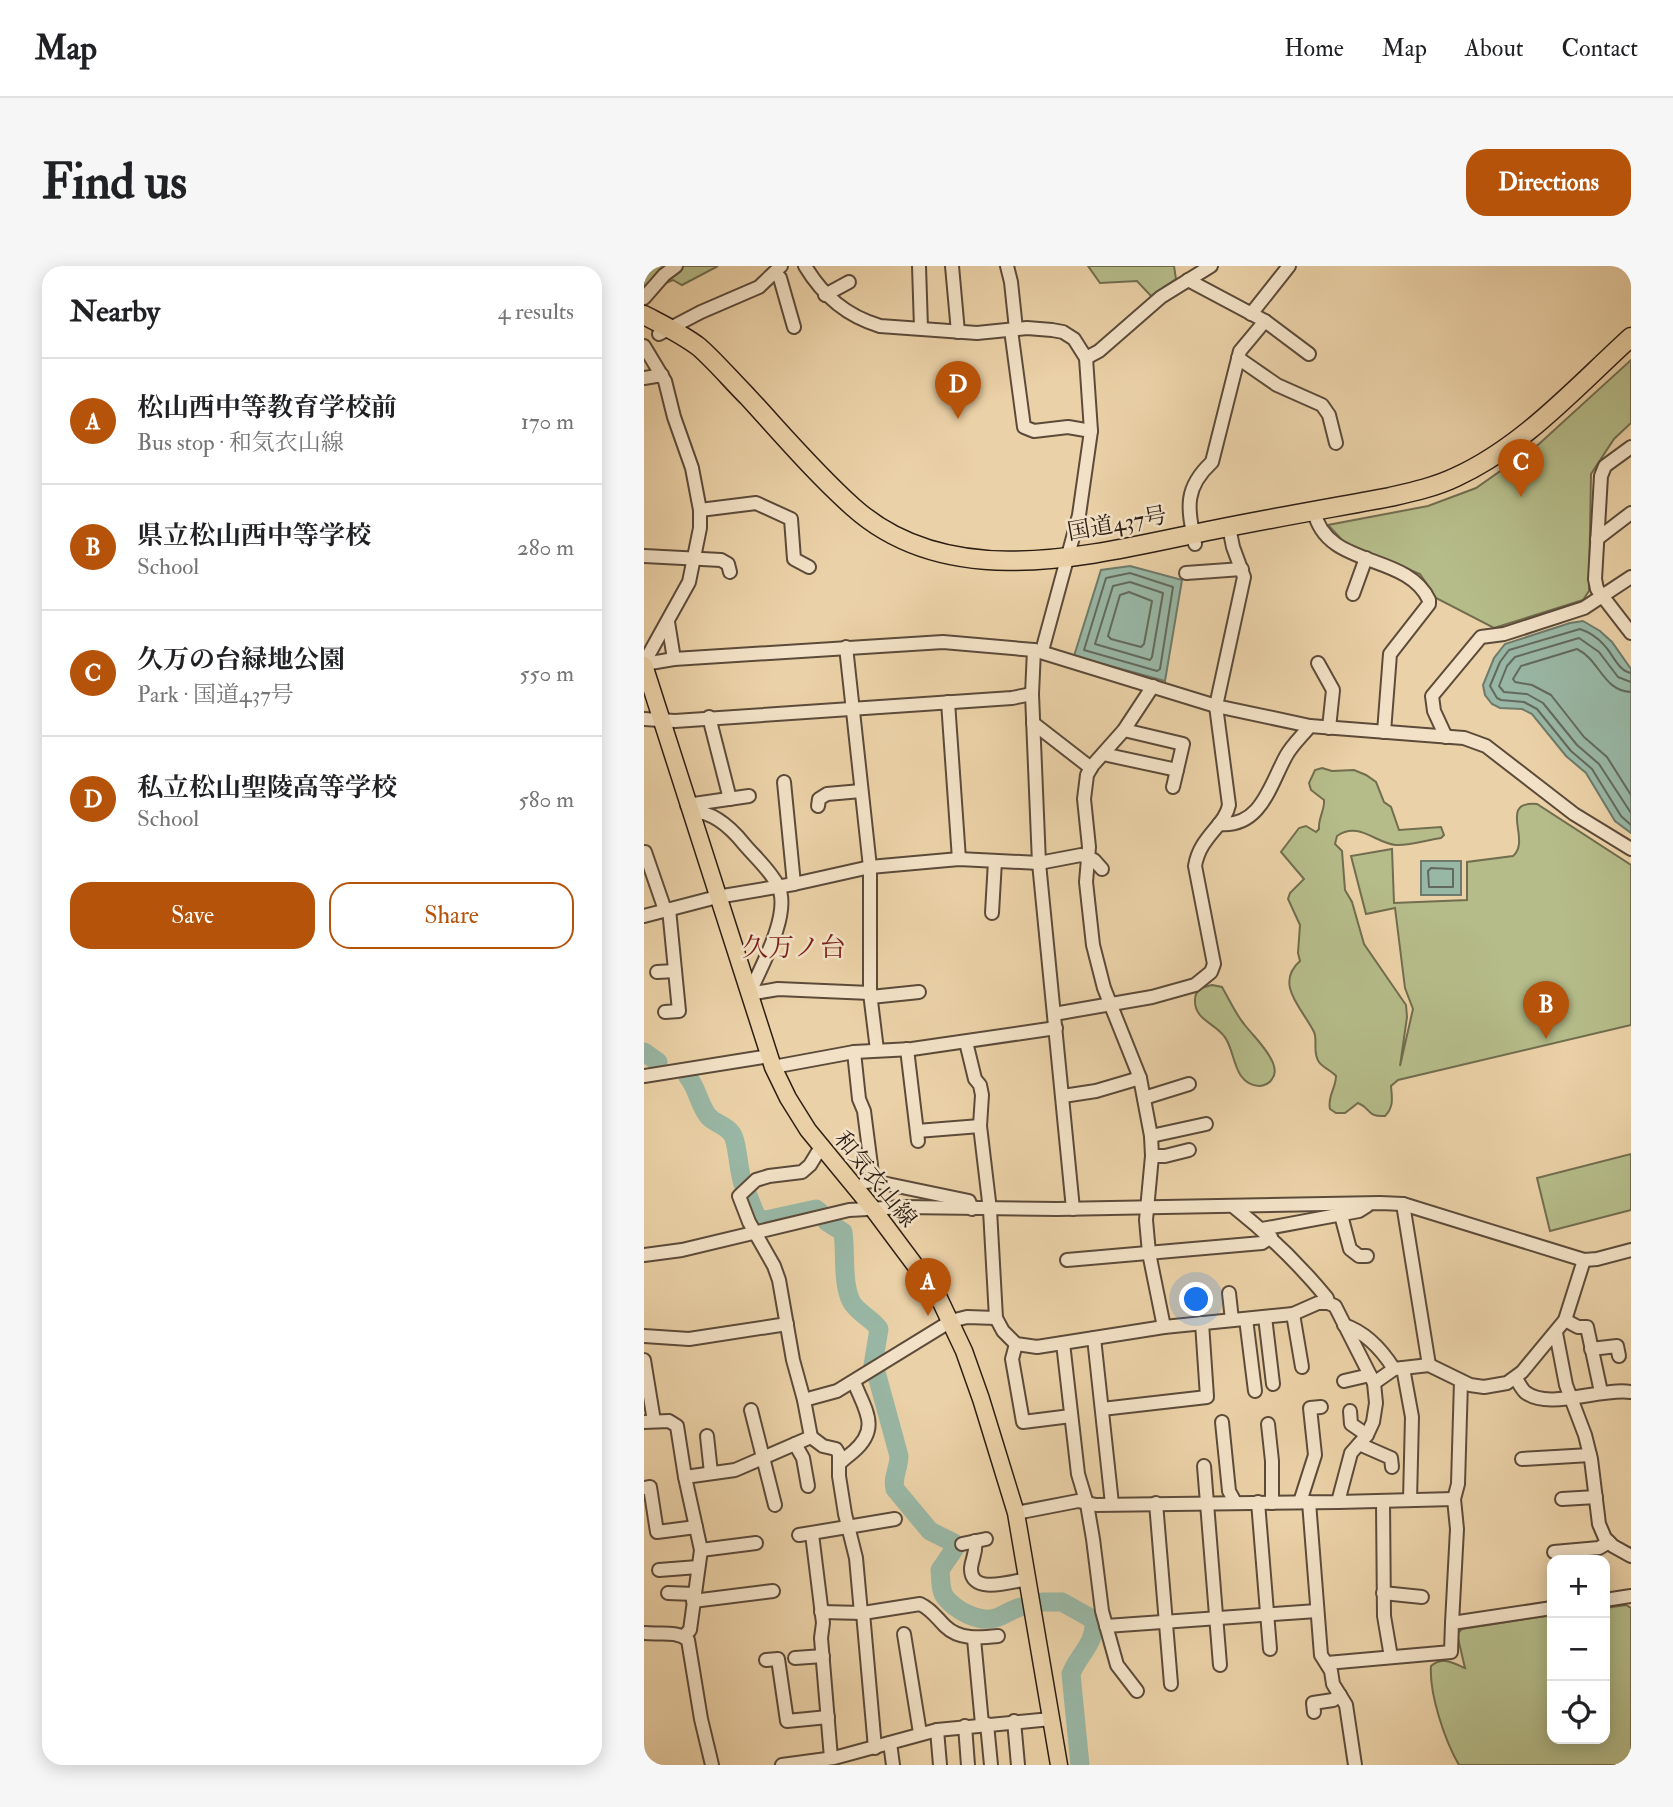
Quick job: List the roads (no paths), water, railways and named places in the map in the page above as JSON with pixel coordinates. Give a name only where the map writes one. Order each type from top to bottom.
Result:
[{"type":"highway","name":"国道437号","points":[[644,315],[658,330],[700,363],[849,518],[901,550],[933,562],[976,572],[1018,573],[1315,516],[1417,501],[1458,488],[1507,461],[1631,351]]},
{"type":"highway","name":"国道437号","points":[[1315,516],[1415,491],[1474,469],[1526,433],[1631,337]]},
{"type":"main road","name":"和気衣山線","points":[[644,664],[652,720],[689,808],[771,1062],[788,1098],[821,1147],[855,1186],[938,1296],[951,1321],[981,1399],[1016,1514],[1059,1765]]},
{"type":"street","points":[[644,298],[664,275],[676,266]]},
{"type":"street","points":[[805,266],[825,295],[880,326],[977,333],[1013,329],[1063,332],[1074,339],[1086,358],[1091,431],[1079,515],[1068,563],[1038,651],[1031,694],[1039,863],[1073,1209]]},
{"type":"street","points":[[919,266],[921,328]]},
{"type":"street","points":[[952,266],[958,331]]},
{"type":"street","points":[[1007,266],[1012,282],[1013,329],[1024,427],[1034,431],[1068,427],[1091,431]]},
{"type":"street","points":[[1086,358],[1099,351],[1161,297],[1211,266]]},
{"type":"street","points":[[1251,314],[1289,266]]},
{"type":"street","points":[[658,330],[759,286],[778,269],[794,327]]},
{"type":"street","points":[[1188,280],[1265,321],[1309,354]]},
{"type":"street","points":[[825,295],[849,282]]},
{"type":"street","points":[[1194,539],[1190,506],[1193,484],[1212,462],[1240,351],[1265,321]]},
{"type":"street","points":[[644,346],[662,375],[692,468],[701,510],[689,582],[644,664]]},
{"type":"street","points":[[1238,358],[1277,385],[1322,405],[1329,415],[1336,443]]},
{"type":"street","points":[[644,378],[662,375]]},
{"type":"street","points":[[1631,447],[1605,466],[1601,475],[1595,579],[1597,589],[1631,633]]},
{"type":"street","points":[[701,510],[756,503],[791,519],[794,559],[809,567]]},
{"type":"street","points":[[1597,538],[1631,513]]},
{"type":"street","points":[[1315,516],[1321,532],[1337,546],[1415,579],[1429,600],[1429,604],[1390,654],[1384,732]]},
{"type":"street","points":[[1054,1014],[1195,985],[1211,972],[1214,964],[1195,866],[1203,842],[1219,824],[1229,805],[1216,706],[1244,584],[1230,532]]},
{"type":"street","points":[[644,556],[721,560],[728,564],[730,572]]},
{"type":"street","points":[[1353,594],[1366,558]]},
{"type":"street","points":[[1186,573],[1242,569]]},
{"type":"street","points":[[1446,737],[1434,711],[1432,696],[1481,637],[1504,634],[1584,608],[1603,598],[1631,577]]},
{"type":"street","points":[[668,622],[674,659]]},
{"type":"street","points":[[644,664],[674,659],[943,642],[1038,651],[1216,706],[1310,726],[1464,738],[1486,747],[1564,807],[1631,849]]},
{"type":"street","points":[[846,647],[870,867],[870,995],[877,1050]]},
{"type":"street","points":[[1318,663],[1333,690],[1329,728]]},
{"type":"street","points":[[1153,686],[1124,730],[1091,768],[1087,775],[1084,799],[1088,857],[1086,881],[1093,945],[1110,1004],[1140,1078],[1151,1136],[1152,1156],[1146,1208],[1149,1253],[1164,1327]]},
{"type":"street","points":[[652,720],[1012,698],[1031,694]]},
{"type":"street","points":[[948,702],[959,859]]},
{"type":"street","points":[[709,718],[730,799]]},
{"type":"street","points":[[1033,723],[1091,768]]},
{"type":"street","points":[[1219,824],[1243,820],[1265,801],[1287,754],[1310,726]]},
{"type":"street","points":[[1124,730],[1183,744],[1173,787]]},
{"type":"street","points":[[1103,754],[1177,770]]},
{"type":"street","points":[[784,782],[794,884]]},
{"type":"street","points":[[818,806],[819,799],[827,794],[861,791]]},
{"type":"street","points":[[689,808],[749,796]]},
{"type":"street","points":[[689,808],[727,826],[779,887],[781,909],[778,927],[749,994]]},
{"type":"street","points":[[645,852],[667,910],[675,971],[679,1011],[665,1012]]},
{"type":"street","points":[[644,916],[718,897],[870,867],[959,859],[1039,863],[1072,856],[1088,857],[1102,869]]},
{"type":"street","points":[[992,914],[995,861]]},
{"type":"street","points":[[657,972],[675,971]]},
{"type":"street","points":[[749,994],[779,989],[870,995],[919,992]]},
{"type":"street","points":[[644,1076],[854,1052],[906,1049],[1056,1028]]},
{"type":"street","points":[[966,1042],[982,1095],[980,1126],[990,1210],[996,1318],[1003,1331],[1016,1344],[1037,1347],[1164,1327],[1293,1314],[1318,1303],[1335,1306],[1372,1379],[1376,1403],[1373,1422],[1363,1440],[1351,1453],[1338,1502]]},
{"type":"street","points":[[906,1049],[918,1136],[980,1126]]},
{"type":"street","points":[[854,1052],[873,1181]]},
{"type":"street","points":[[1063,1096],[1096,1091],[1140,1078]]},
{"type":"street","points":[[1144,1098],[1189,1084]]},
{"type":"street","points":[[1151,1136],[1206,1124]]},
{"type":"street","points":[[821,1147],[810,1165],[802,1171],[769,1176],[756,1181],[739,1196],[774,1266],[811,1437],[823,1446],[836,1449],[839,1454],[841,1487],[856,1558],[875,1748]]},
{"type":"street","points":[[1152,1156],[1189,1150]]},
{"type":"street","points":[[855,1186],[873,1181],[969,1201],[972,1209]]},
{"type":"street","points":[[645,1254],[682,1250],[849,1210],[1234,1207],[1370,1203],[1403,1204],[1584,1260],[1631,1250]]},
{"type":"street","points":[[1067,1260],[1262,1243],[1267,1233],[1359,1211],[1370,1203]]},
{"type":"street","points":[[1403,1204],[1429,1366]]},
{"type":"street","points":[[1234,1207],[1267,1233],[1302,1268],[1327,1298],[1328,1303]]},
{"type":"street","points":[[1341,1215],[1350,1249],[1359,1256],[1367,1256]]},
{"type":"street","points":[[1343,1381],[1372,1379],[1398,1369],[1429,1366],[1461,1381],[1483,1387],[1507,1383],[1516,1378],[1544,1343],[1556,1333],[1564,1320],[1584,1260]]},
{"type":"street","points":[[1229,1293],[1232,1320]]},
{"type":"street","points":[[1293,1314],[1302,1367]]},
{"type":"street","points":[[804,1400],[837,1391],[854,1382],[951,1321],[967,1317],[996,1318]]},
{"type":"street","points":[[1265,1317],[1273,1384]]},
{"type":"street","points":[[1246,1319],[1255,1391]]},
{"type":"street","points":[[1564,1320],[1578,1327],[1587,1327],[1601,1392]]},
{"type":"street","points":[[1102,1409],[1187,1405],[1208,1397],[1202,1323]]},
{"type":"street","points":[[644,1336],[689,1339],[787,1324]]},
{"type":"street","points":[[1344,1325],[1357,1330],[1398,1369],[1412,1417],[1410,1500]]},
{"type":"street","points":[[1556,1333],[1566,1385],[1591,1455],[1599,1524],[1605,1538],[1631,1556]]},
{"type":"street","points":[[1094,1338],[1112,1504]]},
{"type":"street","points":[[1063,1343],[1078,1474],[1087,1504],[1106,1626],[1117,1665],[1137,1691]]},
{"type":"street","points":[[1016,1344],[1012,1359],[1023,1422],[1071,1416]]},
{"type":"street","points":[[1591,1349],[1617,1346],[1619,1356]]},
{"type":"street","points":[[644,1360],[649,1421],[669,1421],[677,1426],[701,1550],[690,1630],[684,1636]]},
{"type":"street","points":[[1516,1378],[1523,1391],[1543,1399],[1618,1390],[1631,1392]]},
{"type":"street","points":[[1327,1663],[1451,1652],[1457,1529],[1454,1499],[1458,1484],[1461,1381]]},
{"type":"street","points":[[840,1463],[852,1453],[869,1431],[869,1423],[854,1382]]},
{"type":"street","points":[[1321,1406],[1310,1408],[1315,1455],[1305,1503],[1321,1655],[1327,1663],[1332,1684],[1346,1705],[1354,1765]]},
{"type":"street","points":[[751,1410],[775,1504]]},
{"type":"street","points":[[1350,1411],[1352,1424],[1363,1440],[1391,1458],[1392,1467]]},
{"type":"street","points":[[1268,1424],[1272,1461],[1272,1503]]},
{"type":"street","points":[[1226,1427],[1229,1491],[1235,1502]]},
{"type":"street","points":[[707,1436],[711,1473]]},
{"type":"street","points":[[685,1477],[735,1470],[811,1437]]},
{"type":"street","points":[[795,1444],[803,1458],[808,1486]]},
{"type":"street","points":[[1521,1459],[1548,1464],[1591,1455]]},
{"type":"street","points":[[1204,1466],[1220,1665]]},
{"type":"street","points":[[644,1488],[650,1488],[657,1532],[696,1527]]},
{"type":"street","points":[[1562,1499],[1596,1497]]},
{"type":"street","points":[[1016,1514],[1078,1502],[1305,1503],[1454,1499]]},
{"type":"street","points":[[1383,1501],[1384,1616],[1391,1657]]},
{"type":"street","points":[[1258,1502],[1270,1649]]},
{"type":"street","points":[[1156,1503],[1171,1684]]},
{"type":"street","points":[[799,1535],[895,1519]]},
{"type":"street","points":[[812,1534],[821,1612],[831,1758]]},
{"type":"street","points":[[974,1542],[976,1548],[971,1573],[976,1580],[985,1586],[993,1586],[1028,1579]]},
{"type":"street","points":[[1559,1548],[1599,1548],[1609,1542]]},
{"type":"street","points":[[701,1550],[756,1543]]},
{"type":"street","points":[[659,1570],[698,1567]]},
{"type":"street","points":[[668,1593],[693,1597],[773,1591]]},
{"type":"street","points":[[1383,1593],[1422,1597]]},
{"type":"street","points":[[1610,1599],[1631,1597]]},
{"type":"street","points":[[821,1612],[862,1613],[920,1604],[928,1608],[945,1626],[974,1639],[998,1636]]},
{"type":"street","points":[[1452,1623],[1547,1609]]},
{"type":"street","points":[[1106,1626],[1317,1611]]},
{"type":"street","points":[[644,1633],[684,1636]]},
{"type":"street","points":[[904,1634],[920,1733]]},
{"type":"street","points":[[684,1636],[690,1647],[701,1719],[712,1765]]},
{"type":"street","points":[[974,1639],[991,1765]]},
{"type":"street","points":[[795,1658],[823,1656]]},
{"type":"street","points":[[766,1660],[778,1659],[777,1698],[787,1721],[828,1717]]},
{"type":"street","points":[[1314,1712],[1313,1703],[1333,1700],[1340,1695]]},
{"type":"street","points":[[782,1765],[815,1763],[936,1730],[1051,1718]]},
{"type":"street","points":[[1014,1721],[1018,1765]]},
{"type":"street","points":[[965,1726],[968,1765]]},
{"type":"street","points":[[936,1730],[940,1765]]},
{"type":"street","points":[[890,1742],[893,1765]]},
{"type":"water","points":[[1130,566],[1182,580],[1165,681],[1074,656],[1101,570]]},
{"type":"water","points":[[1583,621],[1612,642],[1631,669],[1631,833],[1615,821],[1586,773],[1566,756],[1532,714],[1522,709],[1500,708],[1492,704],[1485,695],[1483,685],[1494,658],[1505,644]]},
{"type":"water","points":[[1421,861],[1461,861],[1461,895],[1421,895]]},
{"type":"waterway","points":[[644,1052],[658,1062]]},
{"type":"waterway","points":[[688,1077],[709,1117],[732,1134],[744,1187]]},
{"type":"waterway","points":[[747,1193],[757,1218],[766,1220],[816,1209],[820,1212]]},
{"type":"waterway","points":[[827,1222],[843,1232],[845,1276],[851,1301],[879,1329],[873,1365]]},
{"type":"waterway","points":[[876,1372],[899,1456],[895,1489],[930,1531],[954,1543],[955,1548],[940,1570],[941,1587],[945,1597],[961,1611],[982,1619],[998,1617],[1021,1607]]},
{"type":"waterway","points":[[1042,1602],[1062,1602],[1094,1620],[1092,1636],[1071,1674],[1080,1765]]},
{"type":"place","name":"私立松山聖陵高等学校","points":[[958,419]]},
{"type":"place","name":"久万の台緑地公園","points":[[1521,497]]},
{"type":"place","name":"県立松山西中等学校","points":[[1546,1039]]},
{"type":"place","name":"松山西中等教育学校前","points":[[928,1316]]},
{"type":"district","name":"久万ノ台","points":[[794,947]]}]
